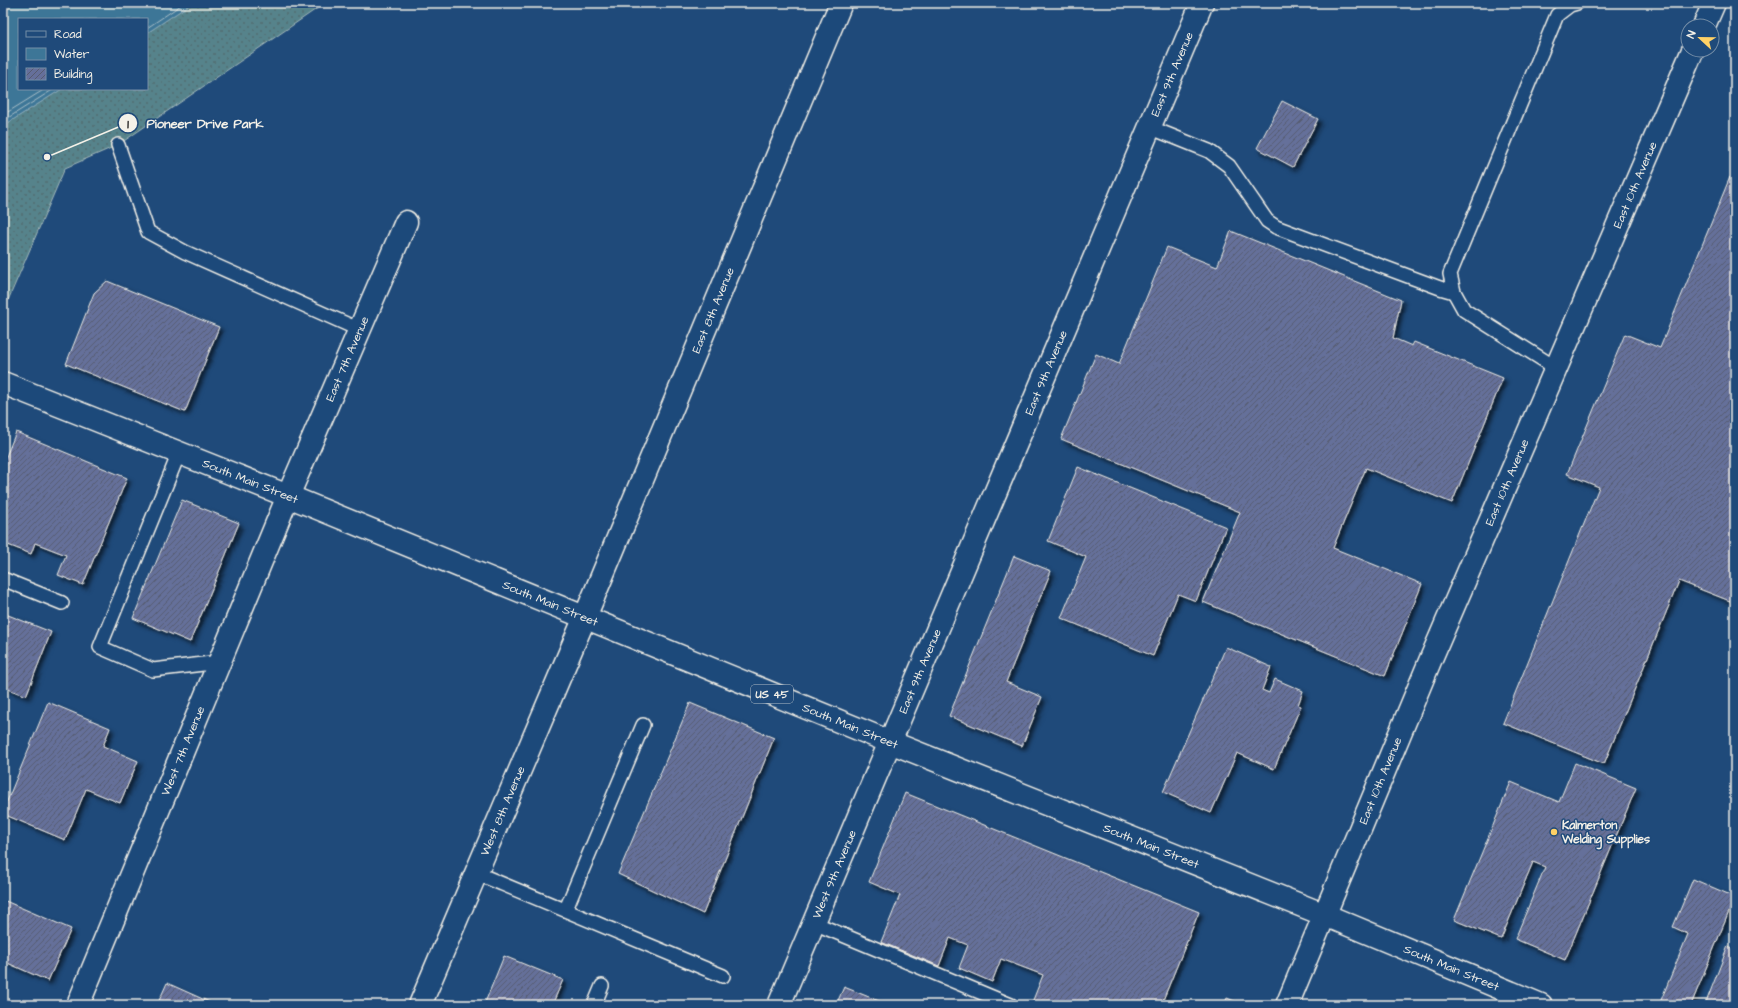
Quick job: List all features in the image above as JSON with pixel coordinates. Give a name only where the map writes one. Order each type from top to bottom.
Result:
[{"type":"street","name":"East 8th Avenue","points":[[585,617],[841,3]]},
{"type":"street","name":"East 9th Avenue","points":[[890,742],[1202,3]]},
{"type":"street","points":[[1707,18],[1714,3]]},
{"type":"street","name":"East 10th Avenue","points":[[1287,1005],[1430,661],[1690,58]]},
{"type":"street","name":"East 7th Avenue","points":[[288,496],[406,222]]},
{"type":"street","name":"South Main Street","points":[[3,383],[288,496],[890,742],[1324,916],[1541,1005]]},
{"type":"street","name":"West 7th Avenue","points":[[78,1005],[288,496]]},
{"type":"street","name":"West 8th Avenue","points":[[420,1005],[585,617]]},
{"type":"street","name":"West 9th Avenue","points":[[779,1005],[890,742]]},
{"type":"lane","points":[[1556,368],[1464,310],[1454,292],[1450,274],[1557,15],[1570,5],[1577,3]]},
{"type":"lane","points":[[1149,127],[1209,151],[1229,166],[1267,221],[1276,227],[1454,292]]},
{"type":"lane","points":[[118,145],[148,232],[185,252],[360,330]]},
{"type":"lane","points":[[179,453],[100,647],[153,670],[220,662]]},
{"type":"lane","points":[[3,579],[62,603]]},
{"type":"lane","points":[[566,909],[643,725]]},
{"type":"lane","points":[[476,873],[566,909],[723,976]]},
{"type":"lane","points":[[814,923],[1011,1005]]},
{"type":"lane","points":[[594,1005],[602,986]]},
{"type":"green space","points":[[192,3],[325,3],[118,145],[65,168],[3,312],[3,126],[60,90],[148,90],[148,32]]},
{"type":"water","points":[[3,3],[192,3],[148,32],[148,18],[18,18],[18,90],[60,90],[3,126]]},
{"type":"building","points":[[1282,101],[1318,119],[1293,167],[1257,148]]},
{"type":"building","points":[[1730,177],[1735,179],[1735,603],[1679,581],[1604,764],[1503,723],[1599,487],[1567,474],[1625,334],[1660,348]]},
{"type":"building","points":[[1231,231],[1401,300],[1393,338],[1412,346],[1414,342],[1503,378],[1452,503],[1366,468],[1333,548],[1422,584],[1385,676],[1203,602],[1240,512],[1061,439],[1096,354],[1119,364],[1167,247],[1217,267]]},
{"type":"building","points":[[107,281],[219,327],[185,412],[66,364],[94,293]]},
{"type":"building","points":[[16,432],[127,478],[83,585],[58,575],[66,555],[35,543],[31,554],[3,543],[3,464]]},
{"type":"building","points":[[1078,467],[1226,527],[1196,601],[1178,594],[1153,656],[1061,618],[1086,557],[1048,541]]},
{"type":"building","points":[[182,500],[239,523],[190,642],[133,618]]},
{"type":"building","points":[[1014,556],[1051,571],[1006,682],[1042,697],[1022,746],[949,716]]},
{"type":"building","points":[[3,613],[51,632],[26,696],[3,687]]},
{"type":"building","points":[[1226,647],[1271,667],[1262,690],[1269,693],[1275,679],[1303,691],[1298,705],[1301,706],[1274,769],[1237,753],[1211,813],[1163,792]]},
{"type":"building","points":[[48,702],[110,728],[103,746],[138,761],[120,803],[86,789],[65,840],[3,814]]},
{"type":"building","points":[[690,703],[774,738],[703,914],[618,874]]},
{"type":"building","name":"Kalmerton Welding Supplies","points":[[1575,763],[1636,788],[1565,960],[1515,939],[1545,867],[1533,862],[1501,939],[1454,920],[1511,782],[1559,802]]},
{"type":"building","points":[[905,793],[1199,912],[1161,1005],[1084,1005],[1075,1001],[1073,1005],[1031,1005],[1043,975],[1001,959],[992,982],[959,968],[968,945],[950,938],[939,966],[881,942],[900,895],[869,882]]},
{"type":"building","points":[[1693,879],[1735,897],[1691,1005],[1659,1005],[1688,934],[1673,927]]},
{"type":"building","points":[[3,900],[71,929],[48,981],[3,961]]},
{"type":"building","points":[[1728,946],[1735,949],[1735,1005],[1705,1005]]},
{"type":"building","points":[[504,956],[563,980],[552,1005],[484,1005]]},
{"type":"building","points":[[167,983],[216,1005],[157,1005]]},
{"type":"building","points":[[844,987],[889,1005],[836,1005]]},
{"type":"building","points":[[1227,998],[1244,1005],[1224,1005]]},
{"type":"place","name":"Pioneer Drive Park","points":[[47,157]]},
{"type":"place","name":"Kalmerton Welding Supplies","points":[[1554,832]]}]
